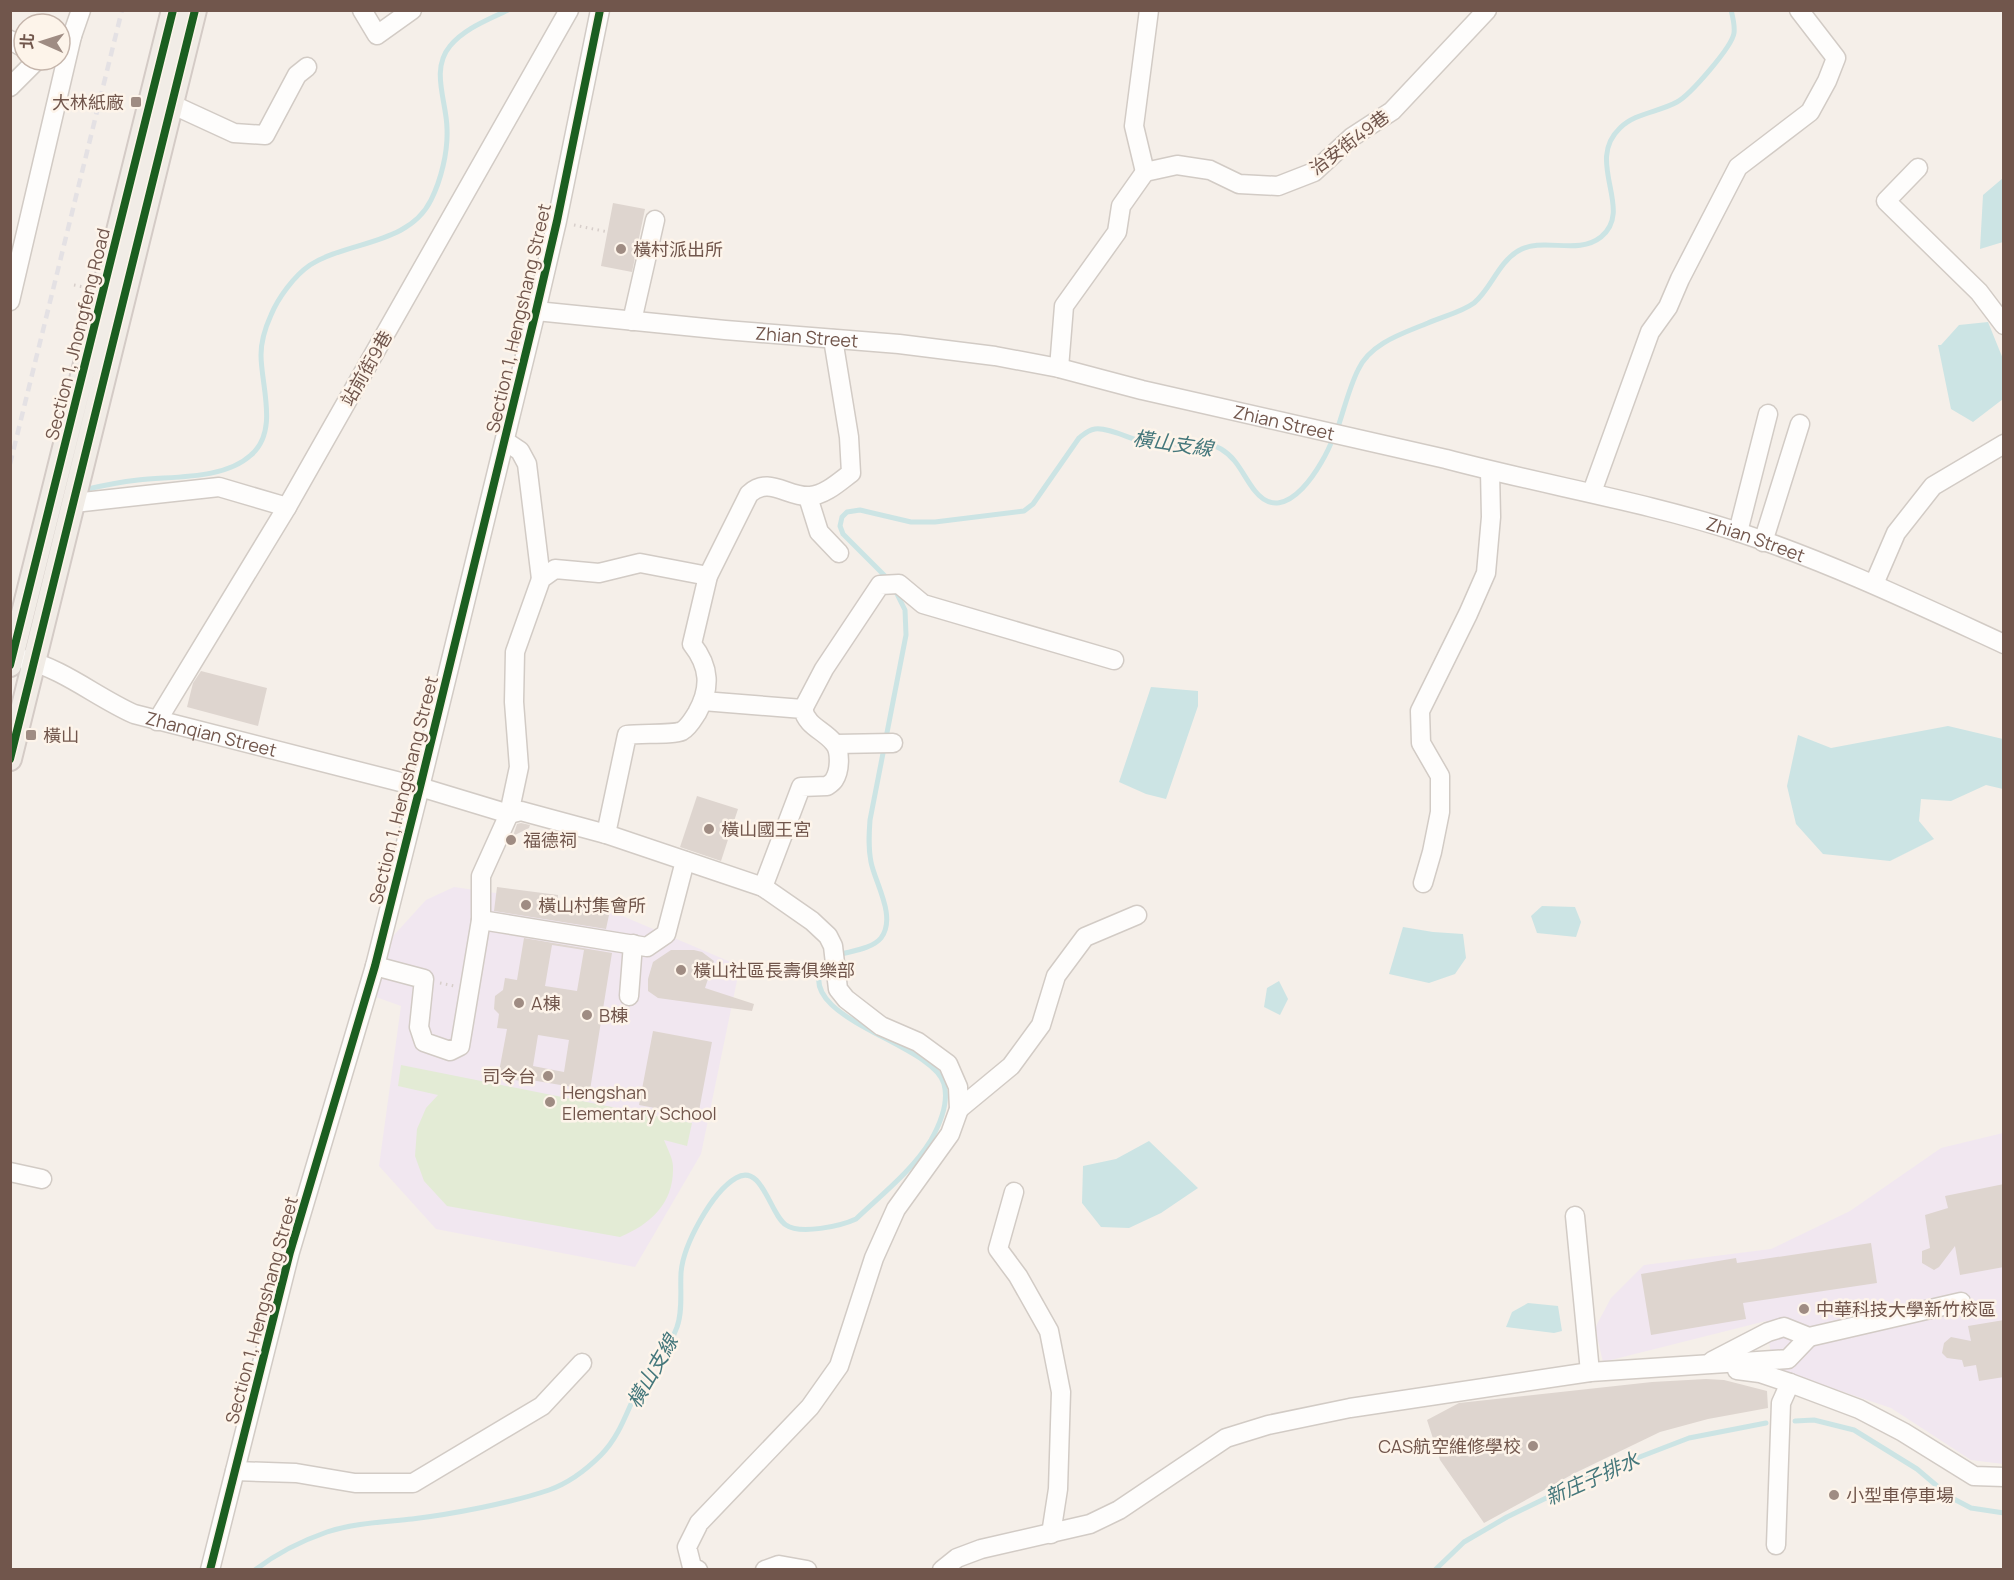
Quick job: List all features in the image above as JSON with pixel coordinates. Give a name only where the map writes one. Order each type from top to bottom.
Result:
[{"type":"main road","name":"Section 1, Jhongfeng Road","points":[[12,661],[173,10]]},
{"type":"main road","name":"Section 1, Jhongfeng Road","points":[[10,759],[195,10]]},
{"type":"street","points":[[72,28],[81,10]]},
{"type":"street","points":[[362,10],[377,35],[412,10]]},
{"type":"street","name":"站前街9巷","points":[[157,721],[287,507],[569,10]]},
{"type":"street","name":"Section 1, Hengshang Street","points":[[210,1569],[290,1252],[375,966],[420,787],[557,221],[600,10]]},
{"type":"street","points":[[1059,368],[1064,306],[1117,232],[1121,206],[1145,172],[1134,126],[1149,10]]},
{"type":"street","name":"治安街49巷","points":[[1145,172],[1177,165],[1210,170],[1239,184],[1278,186],[1314,172],[1352,137],[1392,111],[1487,10]]},
{"type":"street","points":[[1592,492],[1636,365],[1650,332],[1668,307],[1738,167],[1810,112],[1827,81],[1836,58],[1799,10]]},
{"type":"street","points":[[171,104],[234,133],[265,135],[297,75],[307,67]]},
{"type":"street","points":[[10,87],[24,72]]},
{"type":"street","points":[[10,301],[59,72]]},
{"type":"street","points":[[1918,168],[1886,201],[1979,292],[2004,325]]},
{"type":"street","points":[[632,321],[655,220]]},
{"type":"street","name":"Zhian Street","points":[[536,311],[899,344],[995,356],[1059,368],[1142,390],[1491,471],[1592,492],[1738,532],[1874,584],[2004,644]]},
{"type":"street","points":[[606,834],[627,735],[681,732],[690,724],[703,701],[708,677],[699,654],[692,644],[708,576],[749,494],[756,487],[766,486],[808,497],[826,490],[851,473],[849,437],[833,339]]},
{"type":"street","points":[[1738,532],[1768,414]]},
{"type":"street","points":[[1763,542],[1800,424]]},
{"type":"street","points":[[375,966],[424,979],[419,1027],[424,1042],[450,1051],[460,1046],[481,920],[481,876],[509,814],[519,767],[514,702],[515,652],[541,579],[527,464],[520,451],[505,441]]},
{"type":"street","points":[[1874,584],[1896,533],[1933,486],[2004,444]]},
{"type":"street","points":[[1423,883],[1440,812],[1440,776],[1421,743],[1420,711],[1486,573],[1491,517],[1491,471]]},
{"type":"street","points":[[74,503],[219,488],[287,507]]},
{"type":"street","points":[[808,497],[819,532],[839,553]]},
{"type":"street","points":[[541,579],[555,569],[599,573],[640,563],[708,576]]},
{"type":"street","points":[[893,743],[836,744],[812,725],[805,717],[803,709],[824,669],[880,585],[899,584],[923,604],[1114,660]]},
{"type":"street","name":"Zhanqian Street","points":[[12,661],[35,662],[61,672],[115,706],[157,721],[420,787],[509,814],[522,811],[606,834],[764,887],[812,921],[828,936],[833,946],[838,989],[846,999],[881,1026],[918,1042],[948,1064],[958,1087],[959,1109]]},
{"type":"street","points":[[703,701],[803,709]]},
{"type":"street","points":[[764,887],[801,787],[827,786],[835,779],[839,760],[836,744]]},
{"type":"street","points":[[481,920],[647,946],[666,934],[686,861]]},
{"type":"street","points":[[698,1569],[692,1567],[687,1547],[699,1522],[810,1407],[839,1366],[874,1258],[896,1209],[950,1134],[959,1109],[1011,1066],[1041,1025],[1056,976],[1085,937],[1137,915]]},
{"type":"street","points":[[628,996],[633,944]]},
{"type":"street","points":[[10,1172],[42,1179]]},
{"type":"street","points":[[1014,1192],[998,1249],[1018,1276],[1049,1331],[1062,1392],[1058,1490],[1051,1534]]},
{"type":"street","points":[[1575,1216],[1590,1372]]},
{"type":"street","points":[[942,1569],[957,1558],[981,1549],[1090,1524],[1119,1510],[1226,1438],[1268,1425],[1350,1408],[1590,1372],[1788,1359],[1809,1337],[1961,1302]]},
{"type":"street","points":[[1705,1365],[1768,1332],[1784,1327],[1809,1337]]},
{"type":"street","points":[[235,1471],[296,1473],[355,1483],[413,1483],[542,1406],[582,1363]]},
{"type":"street","points":[[1705,1365],[1760,1373],[1790,1383],[1858,1409],[1903,1432],[1974,1476],[2004,1477]]},
{"type":"street","points":[[1776,1545],[1781,1403],[1790,1383]]},
{"type":"street","points":[[765,1569],[779,1565],[807,1569]]},
{"type":"path","points":[[557,221],[608,232]]},
{"type":"path","points":[[424,979],[469,990]]},
{"type":"shaded area","name":"Hengshan Elementary School","points":[[454,887],[606,909],[740,966],[701,1154],[635,1267],[436,1229],[379,1166],[401,1006],[373,996],[394,935],[426,900]]},
{"type":"shaded area","name":"中華科技大學新竹校區","points":[[2003,1133],[2003,1464],[1971,1460],[1891,1408],[1773,1368],[1766,1321],[1603,1362],[1595,1328],[1611,1298],[1644,1265],[1771,1249],[1850,1211],[1941,1148]]},
{"type":"green space","points":[[401,1065],[692,1123],[687,1146],[664,1140],[673,1164],[670,1191],[665,1202],[659,1211],[642,1226],[620,1237],[447,1206],[424,1181],[415,1156],[417,1129],[426,1108],[438,1095],[398,1086]]},
{"type":"water","points":[[2003,178],[2003,242],[1980,249],[1983,195]]},
{"type":"water","points":[[1988,322],[2003,359],[2003,399],[1973,422],[1951,409],[1938,345],[1941,345],[1959,325]]},
{"type":"water","points":[[1151,687],[1198,691],[1198,706],[1166,799],[1146,794],[1119,782]]},
{"type":"water","points":[[1948,726],[2003,739],[2003,789],[1986,785],[1951,801],[1921,799],[1919,821],[1934,839],[1890,861],[1823,854],[1796,824],[1787,786],[1798,735],[1831,748]]},
{"type":"water","points":[[1542,906],[1575,907],[1581,922],[1576,937],[1537,933],[1531,916]]},
{"type":"water","points":[[1403,927],[1463,934],[1466,958],[1455,974],[1429,983],[1389,974]]},
{"type":"water","points":[[1279,981],[1288,999],[1280,1015],[1264,1007],[1267,988]]},
{"type":"water","points":[[1149,1141],[1198,1188],[1161,1213],[1129,1228],[1101,1227],[1082,1203],[1083,1166],[1116,1159]]},
{"type":"water","points":[[1528,1303],[1558,1306],[1562,1331],[1554,1333],[1506,1327],[1512,1312]]},
{"type":"building","name":"橫村派出所","points":[[613,203],[645,209],[632,272],[601,266]]},
{"type":"building","points":[[201,671],[267,688],[258,726],[187,707],[193,683]]},
{"type":"building","name":"橫山國王宮","points":[[697,796],[738,809],[721,861],[680,847]]},
{"type":"building","points":[[517,824],[530,825],[529,828],[513,836]]},
{"type":"building","name":"橫山村集會所","points":[[497,887],[558,895],[557,905],[609,915],[606,929],[494,911]]},
{"type":"building","points":[[524,938],[612,953],[590,1090],[498,1077],[507,1029],[497,1028],[499,1014],[494,1009],[495,996],[503,990],[505,978],[517,980]],"holes":[[[552,945],[584,950],[577,991],[545,986]],[[538,1035],[569,1040],[564,1072],[533,1066]]]},
{"type":"building","name":"橫山社區長壽俱樂部","points":[[671,950],[702,952],[714,961],[705,988],[754,1004],[752,1011],[658,998],[648,991],[648,979],[653,962]]},
{"type":"building","points":[[653,1031],[712,1042],[698,1116],[639,1105]]},
{"type":"building","points":[[2004,1184],[2004,1267],[1960,1275],[1955,1246],[1934,1270],[1922,1263],[1922,1251],[1930,1248],[1925,1215],[1948,1208],[1945,1196]]},
{"type":"building","points":[[1871,1243],[1877,1283],[1743,1303],[1746,1319],[1651,1335],[1641,1274],[1736,1258],[1737,1263]]},
{"type":"building","points":[[2004,1320],[2004,1377],[1979,1381],[1976,1365],[1964,1367],[1962,1360],[1947,1358],[1942,1353],[1944,1343],[1951,1337],[1971,1341],[1968,1326]]},
{"type":"building","name":"CAS航空維修學校","points":[[1724,1380],[1767,1391],[1768,1408],[1708,1419],[1660,1432],[1573,1474],[1484,1523],[1440,1460],[1427,1420],[1459,1403],[1652,1382]]},
{"type":"waterway","points":[[88,489],[132,481],[212,473],[227,469],[251,455],[264,434],[266,408],[261,350],[267,324],[274,308],[292,281],[310,265],[325,257],[393,234],[408,226],[421,215],[435,192],[445,156],[447,129],[440,76],[444,55],[463,34],[508,10]]},
{"type":"waterway","name":"橫山支線","points":[[1337,430],[1358,370],[1363,361],[1379,346],[1398,335],[1474,303],[1505,262],[1518,251],[1538,245],[1581,245],[1601,237],[1610,226],[1613,213],[1607,170],[1610,141],[1626,123],[1677,102],[1700,81],[1732,40],[1734,27],[1731,10]]},
{"type":"waterway","name":"橫山支線","points":[[888,579],[843,534],[840,526],[842,517],[847,512],[860,510],[911,522],[935,522],[1024,511],[1033,504],[1079,438],[1086,432],[1108,430],[1138,441],[1161,445],[1196,443],[1213,445],[1232,458],[1255,491],[1267,501],[1279,503],[1291,498],[1313,476],[1333,438]]},
{"type":"waterway","name":"橫山支線","points":[[838,955],[877,942],[885,930],[887,920],[884,900],[871,862],[869,835],[906,635],[905,610],[896,592]]},
{"type":"waterway","name":"橫山支線","points":[[255,1570],[290,1548],[337,1529],[482,1507],[534,1495],[571,1480],[609,1446],[645,1376],[674,1334],[679,1321],[681,1273],[687,1248],[700,1220],[727,1185],[745,1175],[753,1177],[786,1225],[792,1228],[810,1229],[831,1227],[856,1219],[906,1172],[931,1140],[938,1127],[943,1113],[944,1084],[935,1069],[844,1015],[827,999],[819,982],[824,963]]},
{"type":"waterway","name":"新庄子排水","points":[[1795,1421],[1814,1420],[1854,1430],[1917,1469],[1950,1497],[1971,1508],[2004,1513]]},
{"type":"waterway","name":"新庄子排水","points":[[1435,1570],[1464,1542],[1507,1517],[1598,1473],[1689,1438],[1766,1423]]},
{"type":"railway","points":[[10,464],[122,10]]},
{"type":"cycle path","points":[[10,665],[173,10]]},
{"type":"cycle path","points":[[10,759],[195,10]]},
{"type":"cycle path","points":[[210,1570],[290,1252],[375,966],[420,787],[557,221],[600,10]]},
{"type":"place","name":"大林紙廠","points":[[136,102]]},
{"type":"place","name":"橫村派出所","points":[[621,249]]},
{"type":"place","name":"橫山","points":[[31,735]]},
{"type":"place","name":"橫山國王宮","points":[[709,829]]},
{"type":"place","name":"福德祠","points":[[511,840]]},
{"type":"place","name":"橫山村集會所","points":[[526,905]]},
{"type":"place","name":"橫山社區長壽俱樂部","points":[[681,970]]},
{"type":"place","name":"A棟","points":[[519,1003]]},
{"type":"place","name":"B棟","points":[[587,1015]]},
{"type":"place","name":"司令台","points":[[548,1076]]},
{"type":"place","name":"Hengshan Elementary School","points":[[550,1102]]},
{"type":"place","name":"中華科技大學新竹校區","points":[[1804,1309]]},
{"type":"place","name":"CAS航空維修學校","points":[[1533,1446]]},
{"type":"place","name":"小型車停車場","points":[[1834,1495]]}]
